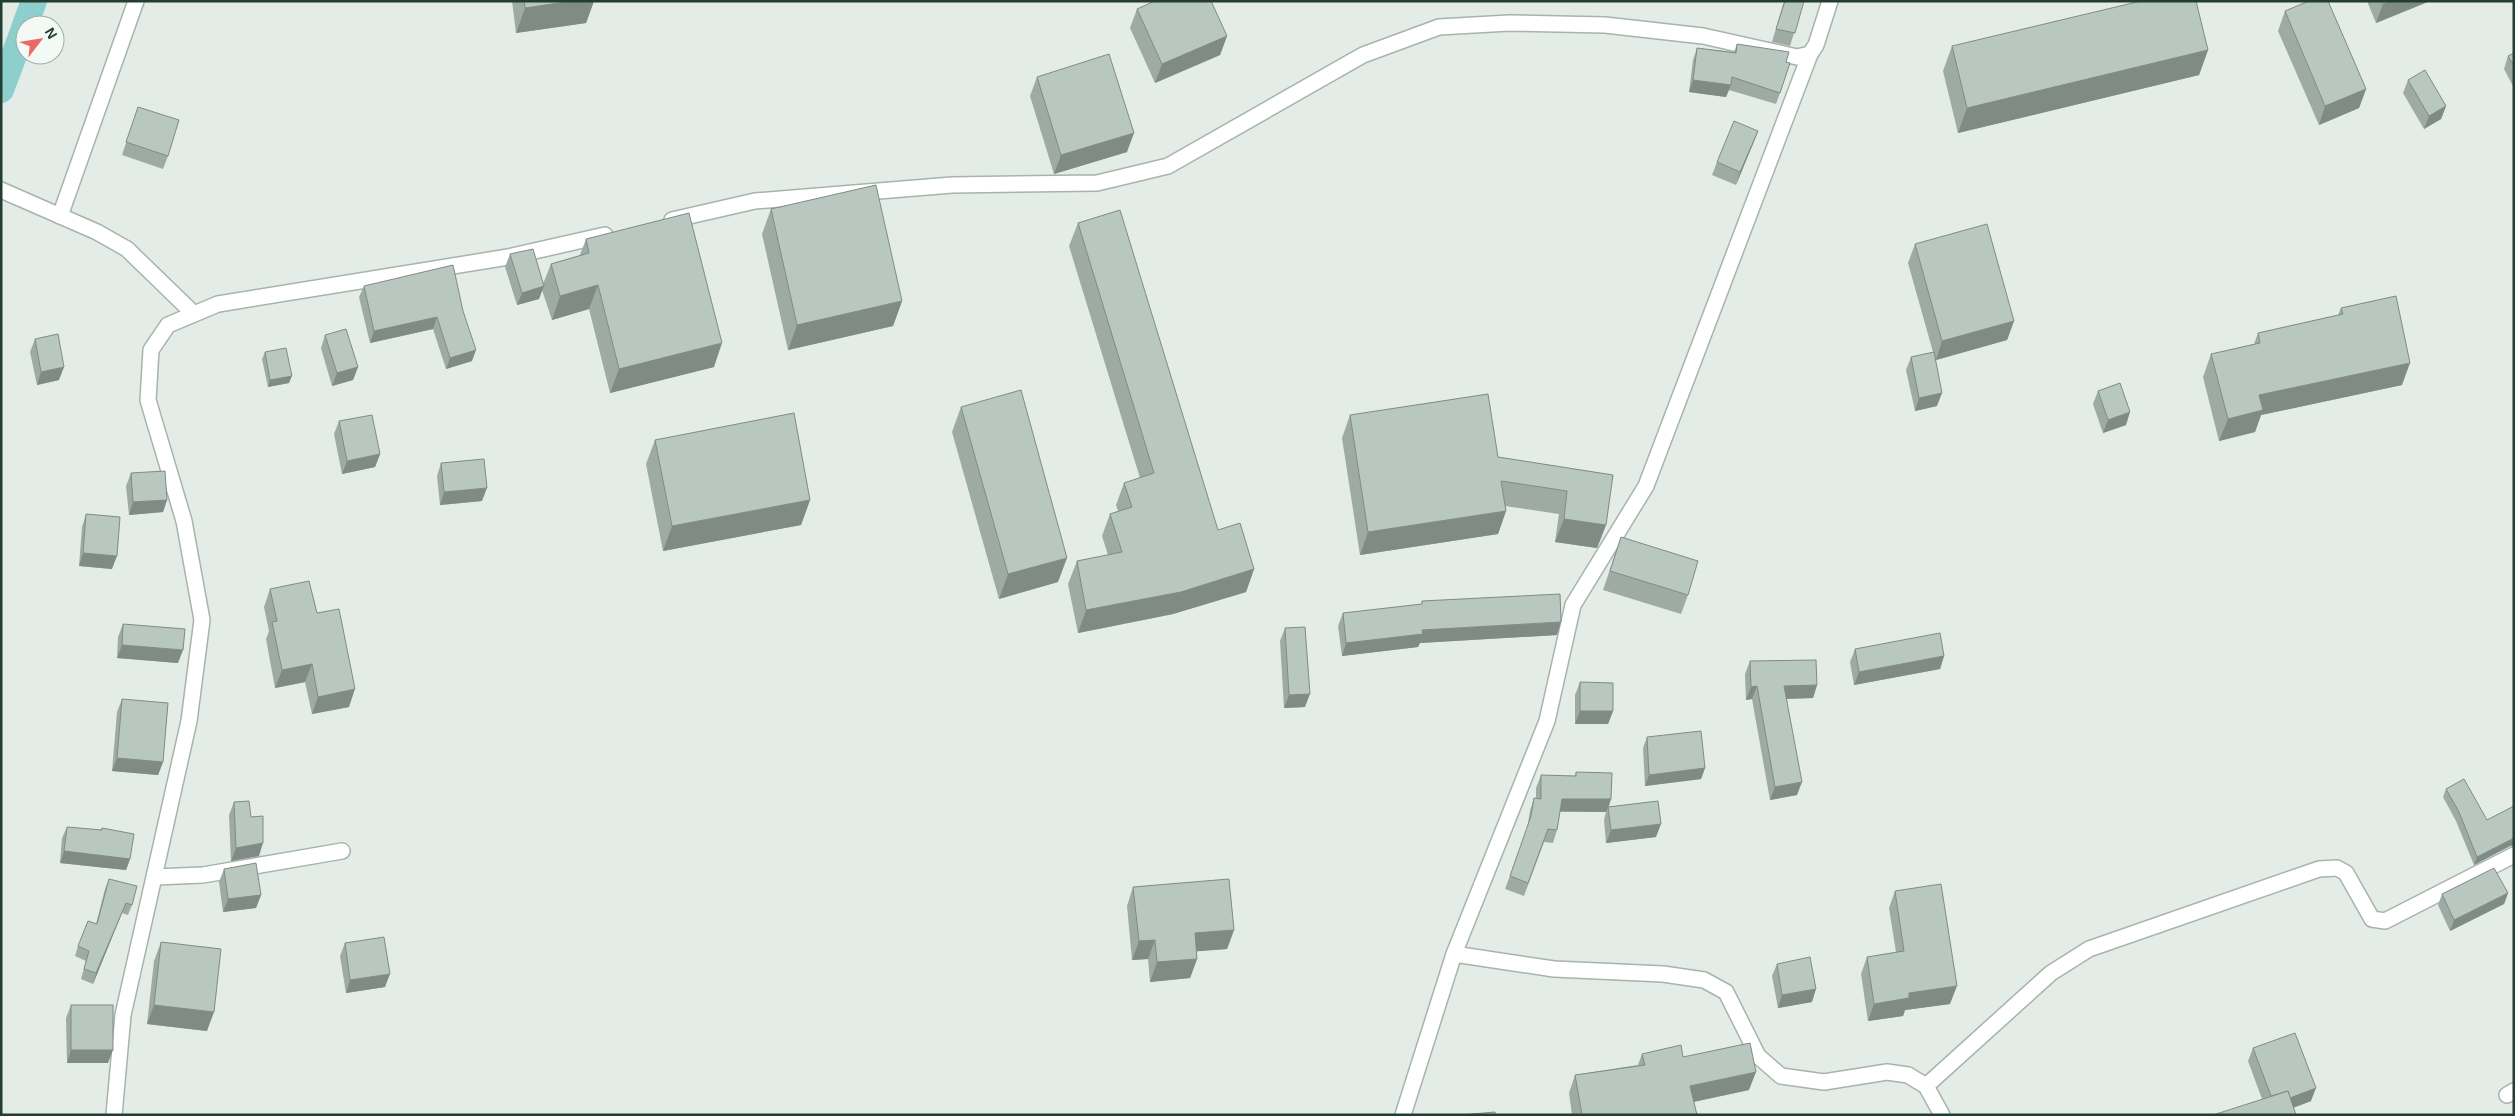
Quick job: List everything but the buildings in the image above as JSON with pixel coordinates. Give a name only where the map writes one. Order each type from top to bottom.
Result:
[{"type":"street","points":[[60,216],[136,1]]},
{"type":"street","points":[[1403,1115],[1454,954],[1547,721],[1573,605],[1646,486],[1810,54],[1816,45],[1830,1]]},
{"type":"street","points":[[660,223],[755,201],[952,186],[1097,183],[1168,166],[1363,55],[1439,27],[1510,22],[1605,24],[1702,36],[1797,57],[1810,54]]},
{"type":"street","points":[[8,193],[98,232],[126,249],[194,314]]},
{"type":"street","points":[[114,1115],[123,1015],[189,721],[202,620],[184,521],[148,400],[151,350],[168,325],[218,304],[508,257],[622,231]]},
{"type":"street","points":[[155,876],[203,875],[342,851]]},
{"type":"street","points":[[1926,1086],[2051,973],[2089,949],[2319,869],[2337,868],[2346,873],[2372,920],[2384,921],[2514,855]]},
{"type":"street","points":[[1454,954],[1554,969],[1663,974],[1704,980],[1726,992],[1758,1056],[1781,1076],[1824,1082],[1887,1072],[1908,1075],[1926,1086],[1942,1115]]},
{"type":"waterway","points":[[29,15],[34,1]]},
{"type":"waterway","points":[[1,90],[15,53]]}]
